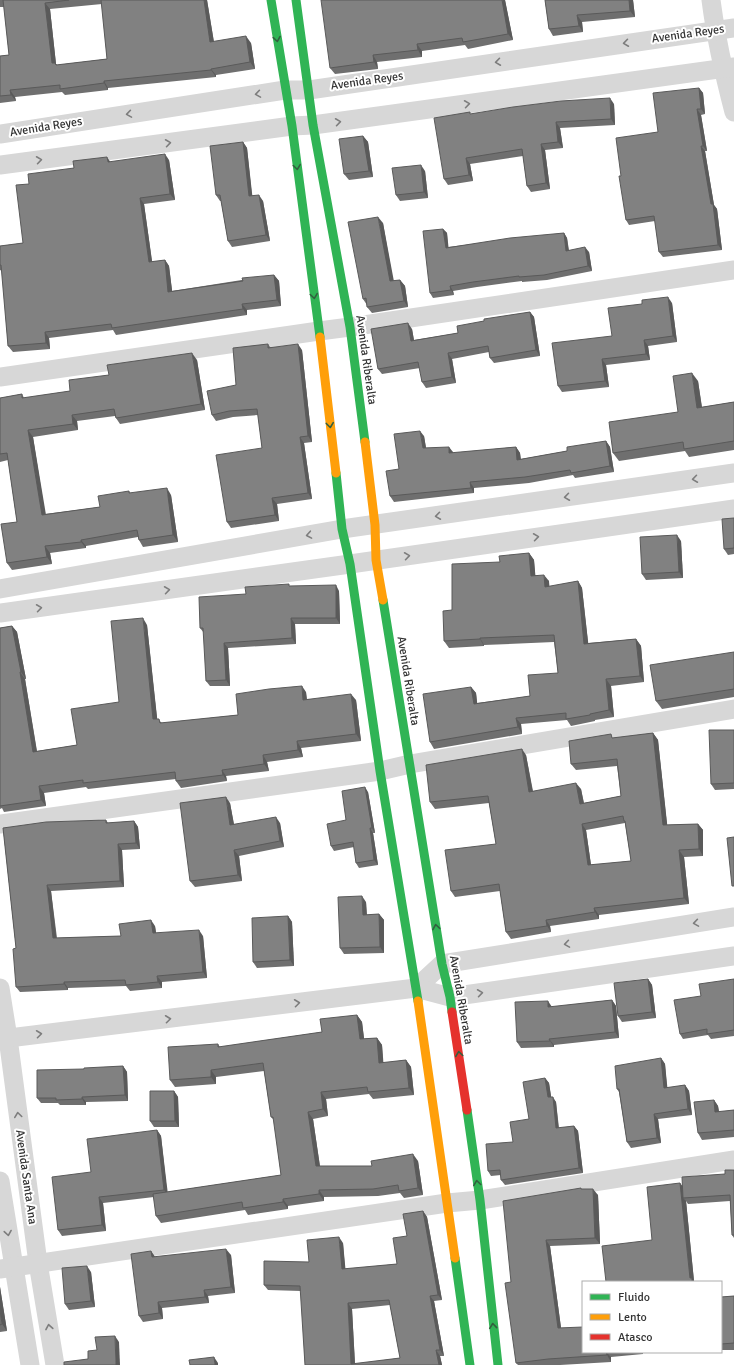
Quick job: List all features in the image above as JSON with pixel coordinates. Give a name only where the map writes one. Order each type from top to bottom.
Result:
[{"type":"street","points":[[271,0],[292,126],[319,331],[342,529],[350,564],[380,771],[416,988],[470,1365]]},
{"type":"street","name":"Avenida Riberalta","points":[[296,0],[313,125],[350,327],[375,525],[376,560],[442,964],[450,997],[480,1200],[498,1365]]},
{"type":"street","points":[[711,0],[715,30],[728,67],[734,112]]},
{"type":"street","name":"Avenida Reyes","points":[[0,134],[285,90],[309,90],[734,28]]},
{"type":"street","points":[[0,165],[292,126],[313,125],[728,67]]},
{"type":"street","points":[[0,377],[734,270]]},
{"type":"street","points":[[0,589],[342,529],[734,473]]},
{"type":"street","points":[[0,613],[734,509]]},
{"type":"street","points":[[0,824],[380,771],[410,764],[734,709]]},
{"type":"street","points":[[416,988],[442,964],[734,917]]},
{"type":"street","points":[[4,1039],[416,988],[450,997],[734,956]]},
{"type":"street","name":"Avenida Santa Ana","points":[[0,988],[4,1039],[55,1365]]},
{"type":"street","points":[[7,1267],[447,1203],[480,1200],[734,1160]]},
{"type":"street","points":[[0,1181],[7,1267],[30,1365]]},
{"type":"building","points":[[3,0],[69,0],[45,3],[52,63],[55,63],[56,65],[107,59],[101,0],[204,0],[210,42],[246,36],[250,62],[211,70],[104,81],[104,83],[60,89],[60,85],[10,90],[11,95],[0,96],[0,56],[9,55]]},
{"type":"building","points":[[321,0],[502,0],[508,34],[463,42],[462,38],[417,44],[418,50],[373,55],[374,62],[330,68]]},
{"type":"building","points":[[545,0],[629,0],[630,11],[577,15],[579,26],[549,29]]},
{"type":"building","points":[[699,88],[701,109],[697,109],[703,146],[701,146],[711,204],[713,204],[718,245],[659,252],[654,216],[626,220],[619,176],[621,176],[616,138],[658,132],[653,93]]},
{"type":"building","points":[[610,98],[611,119],[556,122],[558,142],[541,144],[546,183],[527,186],[522,149],[466,158],[469,175],[444,179],[434,118],[561,101]]},
{"type":"building","points":[[363,136],[369,171],[344,174],[339,139]]},
{"type":"building","points":[[243,142],[249,196],[259,195],[266,235],[228,241],[220,195],[216,195],[210,146]]},
{"type":"building","points":[[165,154],[170,194],[140,198],[149,262],[165,260],[168,292],[243,281],[242,278],[274,275],[277,300],[242,304],[243,309],[112,328],[111,324],[45,332],[46,343],[8,346],[0,265],[0,246],[23,243],[16,185],[29,184],[28,174],[74,168],[73,161],[107,157],[108,162]]},
{"type":"building","points":[[421,165],[424,192],[396,195],[392,168]]},
{"type":"building","points":[[378,217],[390,281],[400,280],[404,301],[367,307],[366,298],[363,299],[348,222]]},
{"type":"building","points":[[443,229],[446,248],[510,238],[564,233],[566,251],[585,247],[588,266],[544,275],[519,276],[473,282],[450,286],[451,290],[430,293],[423,231]]},
{"type":"building","points":[[668,297],[673,336],[644,340],[646,354],[602,359],[605,381],[558,386],[552,343],[612,336],[608,308],[642,304],[642,300]]},
{"type":"building","points":[[530,312],[536,350],[490,358],[488,346],[448,353],[452,377],[422,382],[418,362],[378,369],[371,329],[408,323],[411,341],[458,333],[457,326],[484,321],[484,319]]},
{"type":"building","points":[[268,344],[268,348],[298,344],[308,436],[300,437],[308,493],[272,498],[275,515],[227,522],[216,455],[262,448],[257,409],[229,411],[212,415],[207,391],[236,385],[233,348]]},
{"type":"building","points":[[192,353],[201,404],[116,418],[114,409],[72,415],[73,424],[28,430],[42,515],[100,507],[98,496],[129,491],[129,493],[167,488],[173,535],[139,540],[137,530],[81,540],[81,542],[45,546],[47,557],[7,563],[1,524],[17,522],[7,453],[0,454],[0,398],[22,394],[22,398],[70,391],[69,380],[109,375],[107,365]]},
{"type":"building","points":[[692,373],[697,408],[734,402],[734,441],[684,449],[683,442],[613,453],[609,422],[678,412],[673,376]]},
{"type":"building","points":[[420,431],[423,448],[449,447],[449,453],[516,447],[517,460],[567,451],[567,447],[606,441],[610,466],[571,473],[570,470],[525,477],[470,482],[471,488],[390,496],[386,471],[399,469],[394,434]]},
{"type":"building","points":[[734,518],[734,548],[724,549],[722,519]]},
{"type":"building","points":[[677,535],[679,572],[642,574],[640,537]]},
{"type":"building","points":[[529,553],[531,576],[544,575],[545,587],[578,581],[584,644],[636,639],[640,676],[606,679],[609,710],[566,719],[566,713],[516,718],[518,727],[430,742],[423,694],[471,687],[474,704],[530,696],[528,675],[558,673],[554,635],[444,641],[443,611],[452,610],[452,564],[500,562],[499,556]]},
{"type":"building","points":[[289,584],[289,586],[336,585],[336,618],[291,618],[292,638],[224,643],[226,680],[206,681],[203,628],[200,628],[199,597],[246,594],[245,587]]},
{"type":"building","points":[[143,618],[153,719],[159,719],[160,723],[238,715],[236,694],[302,686],[303,700],[351,694],[356,734],[297,741],[298,750],[263,755],[264,764],[222,770],[223,775],[176,781],[175,772],[83,783],[83,780],[39,786],[41,800],[0,806],[0,628],[12,626],[21,672],[33,752],[77,745],[71,709],[119,702],[111,621]]},
{"type":"building","points":[[734,652],[734,689],[656,701],[650,665]]},
{"type":"building","points":[[709,730],[734,730],[734,783],[711,784]]},
{"type":"building","points":[[653,733],[663,825],[698,824],[699,849],[679,850],[684,898],[594,908],[595,912],[546,920],[547,926],[506,932],[499,884],[451,891],[445,850],[496,844],[488,796],[430,802],[426,765],[522,749],[529,792],[576,783],[580,804],[621,796],[617,759],[571,764],[569,741],[611,734],[612,738]],"holes":[[[623,816],[631,861],[588,865],[582,824]]]},
{"type":"building","points":[[365,787],[372,828],[370,828],[374,860],[356,863],[353,842],[331,846],[327,824],[346,820],[342,791]]},
{"type":"building","points":[[226,797],[230,825],[276,817],[280,841],[234,850],[238,875],[190,881],[180,803]]},
{"type":"building","points":[[106,820],[106,823],[134,821],[136,843],[118,844],[120,881],[47,885],[53,938],[121,936],[119,924],[151,920],[153,933],[199,930],[203,972],[157,976],[158,982],[126,985],[125,980],[64,982],[64,984],[16,987],[13,949],[16,948],[3,828],[46,822]]},
{"type":"building","points":[[734,837],[734,886],[732,886],[727,838]]},
{"type":"building","points":[[362,896],[363,915],[379,914],[380,947],[340,948],[338,897]]},
{"type":"building","points":[[288,916],[290,960],[253,962],[252,918]]},
{"type":"building","points":[[648,979],[652,1012],[618,1016],[614,983]]},
{"type":"building","points":[[734,979],[734,1030],[707,1034],[707,1029],[680,1034],[674,1000],[701,996],[699,984]]},
{"type":"building","points":[[612,1000],[615,1032],[549,1039],[550,1041],[517,1042],[515,1002],[548,1001],[548,1007]]},
{"type":"building","points":[[357,1015],[360,1039],[377,1038],[379,1063],[406,1060],[409,1088],[368,1092],[367,1087],[321,1092],[323,1109],[308,1112],[316,1166],[372,1166],[371,1161],[413,1154],[418,1188],[399,1191],[398,1185],[373,1189],[319,1190],[319,1194],[283,1199],[283,1202],[243,1208],[242,1202],[156,1216],[153,1194],[281,1175],[273,1117],[271,1117],[263,1063],[211,1070],[211,1077],[170,1080],[168,1047],[218,1044],[218,1047],[322,1032],[320,1019]]},
{"type":"building","points":[[661,1058],[664,1088],[685,1085],[688,1109],[654,1114],[657,1138],[627,1142],[619,1089],[617,1089],[615,1066]]},
{"type":"building","points":[[123,1066],[125,1095],[56,1100],[56,1098],[37,1098],[37,1070]]},
{"type":"building","points":[[545,1078],[548,1097],[553,1097],[556,1128],[574,1126],[579,1168],[501,1180],[500,1170],[488,1171],[486,1144],[513,1142],[510,1122],[529,1119],[523,1082]]},
{"type":"building","points":[[150,1091],[174,1091],[175,1121],[150,1121]]},
{"type":"building","points":[[714,1100],[715,1112],[734,1110],[734,1130],[698,1133],[694,1102]]},
{"type":"building","points":[[157,1130],[164,1190],[99,1197],[102,1225],[58,1230],[52,1177],[91,1172],[87,1139]]},
{"type":"building","points":[[725,1170],[734,1170],[734,1235],[732,1235],[730,1195],[683,1198],[682,1177],[725,1174]]},
{"type":"building","points":[[680,1183],[690,1278],[692,1278],[692,1281],[606,1281],[602,1246],[652,1240],[647,1187]]},
{"type":"building","points":[[581,1188],[593,1189],[595,1238],[546,1240],[558,1328],[582,1327],[582,1353],[606,1353],[607,1355],[516,1363],[505,1283],[511,1282],[503,1201]]},
{"type":"building","points":[[423,1211],[438,1295],[430,1296],[440,1350],[436,1350],[439,1365],[305,1365],[300,1286],[264,1285],[264,1261],[309,1262],[307,1240],[339,1237],[342,1269],[397,1264],[393,1238],[407,1236],[403,1214]],"holes":[[[389,1300],[400,1358],[351,1364],[348,1303]]]},
{"type":"building","points":[[226,1249],[231,1287],[204,1290],[205,1297],[158,1302],[159,1313],[139,1316],[131,1254],[151,1251],[152,1257]]},
{"type":"building","points":[[87,1266],[91,1301],[65,1304],[62,1268]]},
{"type":"building","points":[[734,1296],[734,1343],[722,1344],[722,1297]]},
{"type":"building","points":[[0,1310],[2,1324],[0,1325]]},
{"type":"building","points":[[115,1336],[116,1365],[64,1365],[64,1362],[88,1359],[88,1351],[97,1350],[95,1337]]},
{"type":"building","points":[[214,1357],[215,1365],[190,1365],[189,1360]]},
{"type":"traffic: fast","points":[[271,0],[292,126],[320,337]]},
{"type":"traffic: fast","points":[[296,0],[313,125],[350,327],[365,442]]},
{"type":"traffic: fast","points":[[336,473],[342,529],[350,564],[380,771],[418,1001]]},
{"type":"traffic: fast","points":[[383,600],[442,964],[452,1012]]},
{"type":"traffic: fast","points":[[467,1110],[480,1200],[498,1365]]},
{"type":"traffic: fast","points":[[455,1258],[470,1365]]},
{"type":"traffic: slow","points":[[320,337],[336,473]]},
{"type":"traffic: slow","points":[[365,442],[375,525],[376,560],[383,600]]},
{"type":"traffic: slow","points":[[418,1001],[455,1258]]},
{"type":"traffic: jam","points":[[452,1012],[467,1110]]}]
